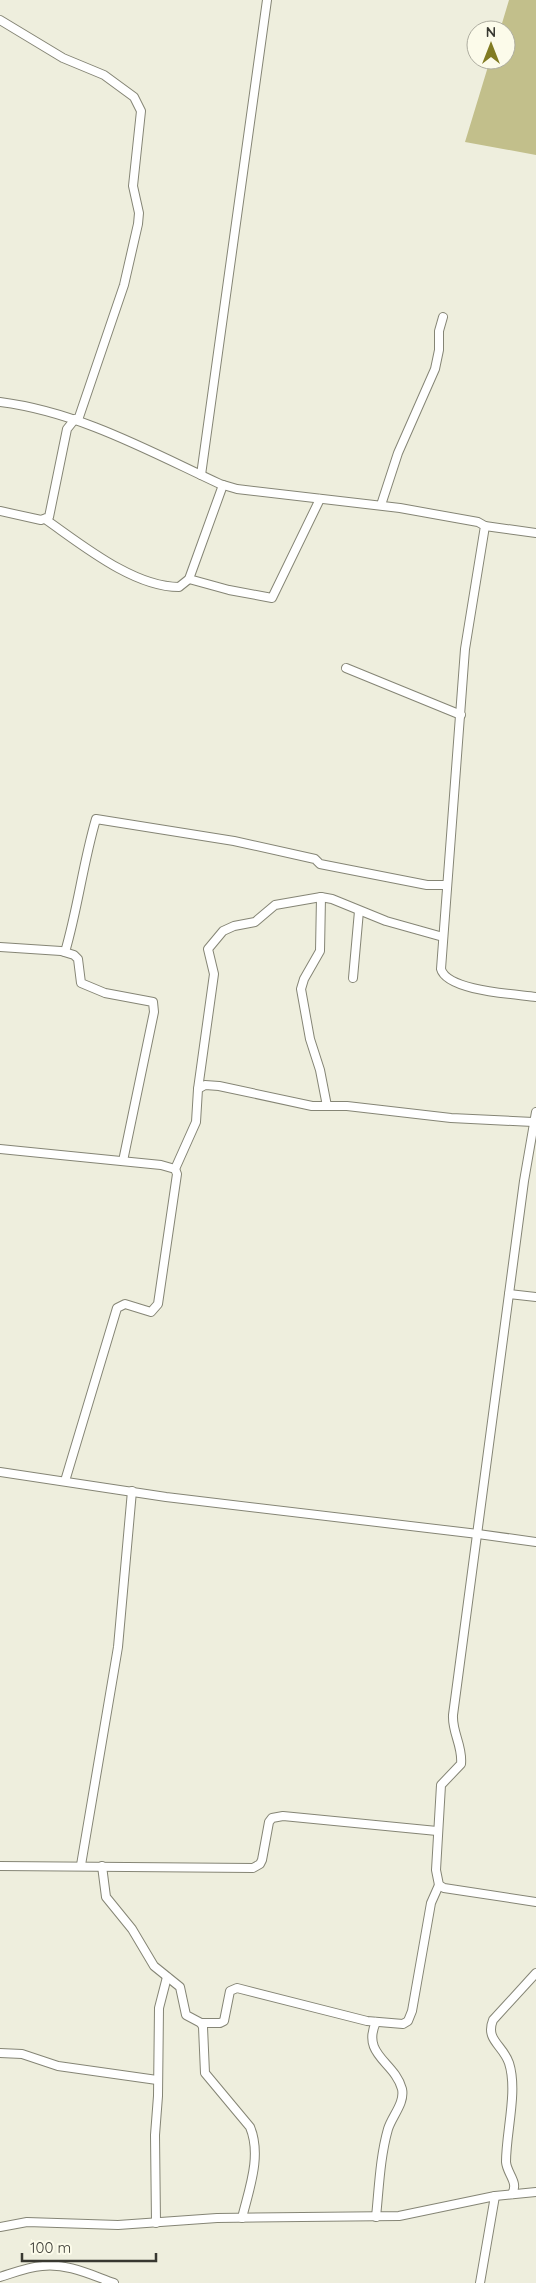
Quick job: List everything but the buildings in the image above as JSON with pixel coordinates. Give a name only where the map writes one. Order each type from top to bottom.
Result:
[{"type":"street","points":[[201,474],[267,0]]},
{"type":"street","points":[[0,20],[63,58],[104,75],[134,97],[141,111],[132,186],[139,213],[138,224],[124,285],[77,419],[67,428],[52,507],[48,517],[45,519]]},
{"type":"street","points":[[381,506],[398,453],[435,369],[439,350],[438,331],[443,317]]},
{"type":"street","points":[[0,402],[77,419],[223,485],[244,490],[381,506],[478,522],[485,526],[536,533]]},
{"type":"street","points":[[0,511],[32,519],[45,519],[100,557],[138,576],[169,587],[179,587],[189,579],[223,485]]},
{"type":"street","points":[[189,579],[228,590],[272,598],[320,499]]},
{"type":"street","points":[[485,526],[469,620],[441,969],[448,980],[464,986],[536,997]]},
{"type":"street","points":[[346,668],[461,715]]},
{"type":"street","points":[[65,952],[74,921],[89,843],[96,819],[234,841],[315,859],[320,864],[427,885],[447,885]]},
{"type":"street","points":[[66,1480],[117,1308],[125,1304],[152,1312],[158,1304],[177,1174],[175,1169],[196,1122],[198,1089],[213,980],[213,967],[209,954],[211,944],[228,928],[255,922],[275,905],[321,897],[332,899],[359,911],[443,937]]},
{"type":"street","points":[[321,897],[320,951],[304,979],[301,989],[310,1039],[320,1070],[327,1106]]},
{"type":"street","points":[[353,978],[359,911]]},
{"type":"street","points":[[0,947],[65,952],[78,959],[81,983],[105,993],[150,1001],[155,1006],[123,1161]]},
{"type":"street","points":[[198,1089],[205,1085],[219,1086],[306,1105],[357,1107],[451,1118],[533,1122]]},
{"type":"street","points":[[102,1866],[106,1897],[132,1929],[154,1966],[180,1987],[186,2015],[201,2023],[220,2023],[224,2021],[230,1991],[236,1988],[376,2022],[398,2025],[408,2021],[432,1903],[439,1884],[436,1870],[441,1785],[461,1764],[461,1750],[454,1731],[453,1715],[509,1294],[533,1122],[536,1112]]},
{"type":"street","points":[[0,1149],[123,1161],[175,1169]]},
{"type":"street","points":[[509,1294],[536,1297]]},
{"type":"street","points":[[0,1472],[66,1480],[212,1503],[536,1542]]},
{"type":"street","points":[[81,1865],[118,1647],[132,1491]]},
{"type":"street","points":[[0,1866],[81,1865],[253,1868],[260,1864],[269,1822],[272,1818],[276,1817],[437,1831]]},
{"type":"street","points":[[439,1884],[450,1890],[536,1902]]},
{"type":"street","points":[[512,2194],[515,2186],[506,2161],[511,2073],[506,2054],[492,2039],[490,2026],[493,2020],[536,1973]]},
{"type":"street","points":[[156,2222],[159,2008],[167,1977]]},
{"type":"street","points":[[376,2022],[372,2035],[374,2050],[398,2080],[402,2094],[386,2137],[376,2217]]},
{"type":"street","points":[[201,2023],[204,2033],[205,2073],[250,2127],[253,2135],[253,2168],[242,2218]]},
{"type":"street","points":[[0,2053],[22,2054],[58,2066],[157,2080]]},
{"type":"street","points":[[0,2227],[27,2222],[118,2225],[242,2218],[409,2215],[495,2196],[536,2192]]},
{"type":"street","points":[[480,2283],[495,2196]]},
{"type":"street","points":[[0,2277],[41,2266],[51,2266],[81,2271],[114,2283]]},
{"type":"shaded area","points":[[509,0],[536,0],[536,155],[465,142],[487,70],[516,70],[516,20],[503,20]]}]
